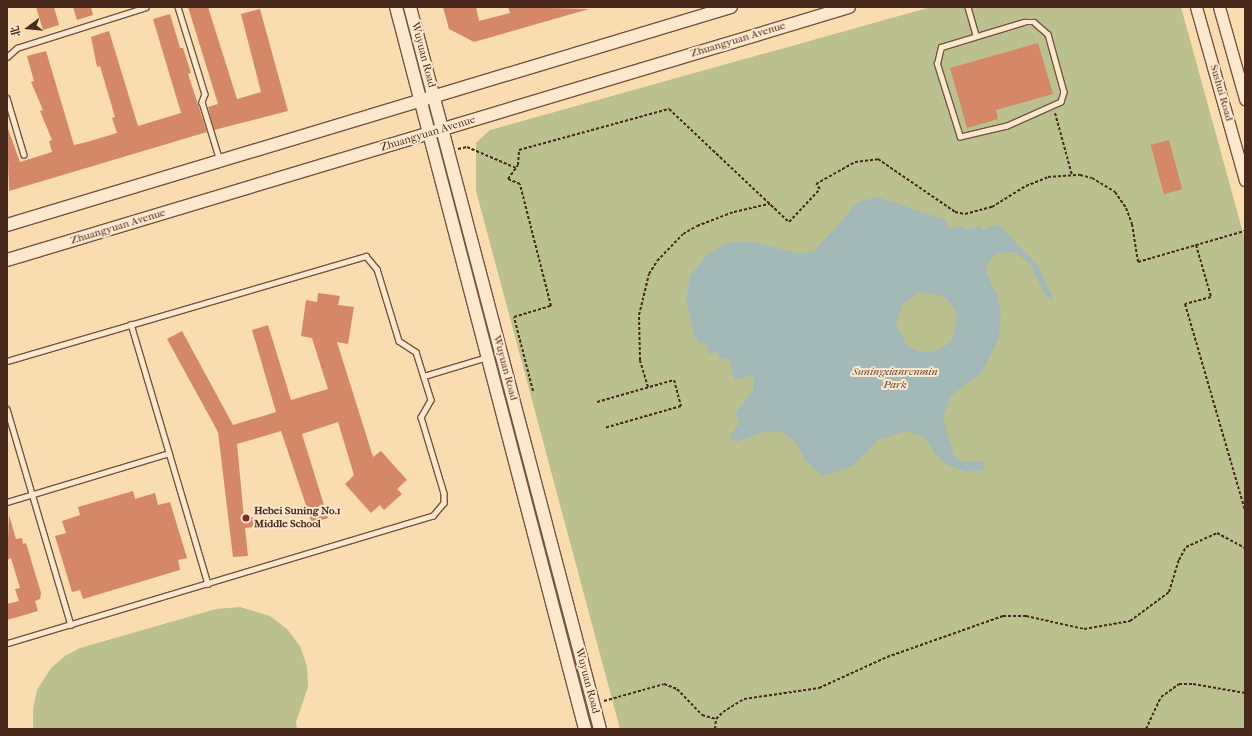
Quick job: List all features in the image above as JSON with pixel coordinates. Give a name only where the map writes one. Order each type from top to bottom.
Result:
[{"type":"main road","name":"Wuyuan Road","points":[[396,7],[585,729]]},
{"type":"main road","name":"Wuyuan Road","points":[[410,7],[600,729]]},
{"type":"main road","points":[[7,225],[731,7]]},
{"type":"main road","name":"Zhuangyuan Avenue","points":[[7,260],[849,7]]},
{"type":"street","name":"Sushui Road","points":[[1196,7],[1245,180]]},
{"type":"street","name":"Sushui Road","points":[[1219,7],[1245,99]]},
{"type":"lane","points":[[7,57],[17,48],[146,7]]},
{"type":"lane","points":[[178,7],[205,94],[202,102],[220,161]]},
{"type":"lane","points":[[968,7],[976,35]]},
{"type":"lane","points":[[1024,22],[1034,22],[1048,34],[1064,92],[1061,102],[1053,107],[1007,126],[960,137],[937,64],[937,55],[941,47],[976,35],[1024,22]]},
{"type":"lane","points":[[7,98],[24,155]]},
{"type":"lane","points":[[7,361],[366,256],[377,269],[399,341],[416,352],[424,376],[431,400],[422,417],[444,493],[440,509],[433,516],[7,644]]},
{"type":"lane","points":[[131,324],[208,584]]},
{"type":"lane","points":[[424,376],[488,357]]},
{"type":"lane","points":[[7,409],[71,625]]},
{"type":"lane","points":[[7,502],[170,453]]},
{"type":"path","points":[[1053,107],[1072,175]]},
{"type":"path","points":[[533,391],[514,317],[551,306],[520,184],[508,179],[516,168],[519,150],[669,109],[789,222],[820,189],[816,184],[855,162],[868,159],[886,162],[955,212],[965,214],[992,208],[1026,186],[1048,177],[1072,175],[1092,178],[1115,192],[1132,224],[1138,262],[1245,231]]},
{"type":"path","points":[[448,152],[467,147],[516,168]]},
{"type":"path","points":[[648,387],[638,338],[639,315],[649,274],[658,261],[684,234],[697,226],[734,212],[770,204]]},
{"type":"path","points":[[1196,245],[1211,297],[1185,304],[1245,511]]},
{"type":"path","points":[[597,402],[674,380],[681,406],[604,428]]},
{"type":"path","points":[[715,729],[716,720],[734,704],[744,699],[819,688],[887,656],[1003,616],[1026,616],[1084,629],[1130,621],[1169,592],[1180,556],[1186,547],[1217,533],[1245,548]]},
{"type":"path","points":[[593,704],[664,684],[677,689],[702,715],[716,720]]},
{"type":"path","points":[[1146,729],[1161,697],[1179,684],[1193,684],[1245,693]]},
{"type":"green space","name":"Suningxianrenmin Park","points":[[931,7],[1181,7],[1245,240],[1245,729],[620,729],[476,191],[476,143],[490,130]]},
{"type":"green space","points":[[240,607],[270,616],[287,629],[300,646],[307,666],[308,687],[296,722],[297,729],[33,729],[33,709],[37,690],[51,668],[65,656],[80,648],[216,609]]},
{"type":"water","points":[[878,197],[946,220],[948,229],[963,226],[964,230],[981,226],[982,230],[998,224],[1038,265],[1053,301],[1045,295],[1030,264],[1015,252],[998,253],[989,261],[986,272],[997,295],[1001,313],[999,338],[982,372],[951,396],[943,418],[955,457],[965,462],[982,461],[985,469],[983,470],[967,472],[947,465],[935,454],[924,437],[907,431],[878,440],[853,466],[822,476],[806,461],[794,441],[781,432],[765,431],[737,442],[729,438],[740,422],[735,413],[753,391],[754,375],[735,380],[728,358],[720,360],[718,352],[709,354],[706,342],[700,344],[695,338],[686,301],[690,276],[706,255],[730,242],[754,242],[797,253],[813,252],[851,211],[850,208],[861,201]],"holes":[[[920,292],[943,296],[952,305],[957,318],[953,338],[944,347],[931,352],[917,351],[906,344],[896,324],[903,304]]]},
{"type":"building","points":[[36,7],[54,7],[59,25],[43,30]]},
{"type":"building","points":[[73,7],[91,7],[93,15],[77,20]]},
{"type":"building","points":[[188,7],[208,7],[237,99],[261,92],[241,14],[260,9],[288,111],[214,130],[208,107],[218,104]]},
{"type":"building","points":[[443,7],[476,7],[479,21],[510,13],[508,7],[589,9],[474,42],[449,29]]},
{"type":"building","points":[[170,14],[180,48],[183,48],[191,73],[188,74],[207,132],[9,191],[7,126],[20,162],[52,152],[49,141],[52,140],[40,111],[43,110],[31,82],[34,81],[27,56],[46,51],[74,145],[87,142],[117,133],[112,118],[115,117],[100,66],[97,67],[91,37],[109,31],[138,126],[181,113],[153,19]]},
{"type":"building","points":[[1038,43],[1053,94],[996,110],[998,119],[967,128],[950,68]]},
{"type":"building","points":[[1169,140],[1182,189],[1164,194],[1151,145]]},
{"type":"building","points":[[318,293],[340,296],[338,305],[354,307],[348,344],[337,342],[373,457],[381,451],[407,480],[397,489],[402,494],[384,510],[380,505],[371,513],[345,484],[354,475],[338,422],[302,434],[328,518],[312,523],[281,431],[237,444],[244,518],[253,517],[254,527],[245,528],[248,556],[233,557],[218,432],[167,339],[182,331],[233,425],[276,412],[252,330],[268,325],[291,400],[328,389],[312,338],[301,336],[306,300],[317,302]]},
{"type":"building","points":[[133,491],[135,499],[155,493],[158,505],[170,502],[187,558],[178,560],[180,570],[83,599],[80,590],[72,592],[55,536],[66,533],[62,521],[80,515],[78,507]]},
{"type":"building","points":[[9,515],[16,539],[22,538],[23,544],[26,543],[41,593],[40,599],[35,601],[38,611],[7,620],[7,604],[19,601],[15,589],[20,588],[11,558],[7,560]]},
{"type":"place","name":"Hebei Suning No.1 Middle School","points":[[246,518]]}]
